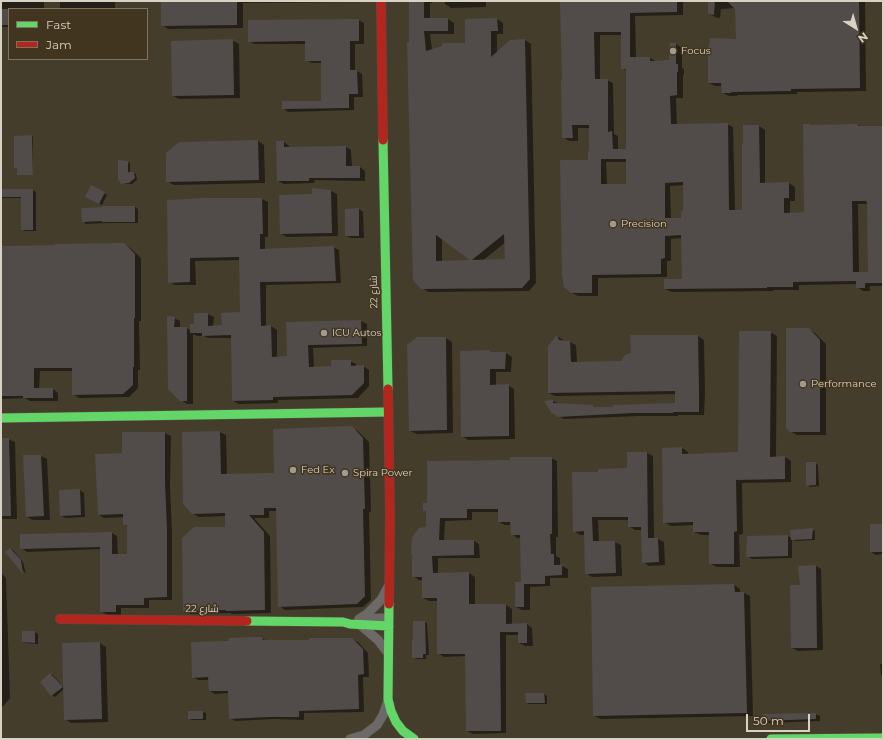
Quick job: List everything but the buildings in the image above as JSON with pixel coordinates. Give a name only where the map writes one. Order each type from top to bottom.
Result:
[{"type":"street","name":"شارع 22","points":[[350,739],[364,735],[377,725],[386,710],[388,699],[390,583],[381,1]]},
{"type":"street","points":[[1,418],[388,412]]},
{"type":"street","name":"شارع 22","points":[[359,622],[378,604],[390,583]]},
{"type":"street","name":"شارع 22","points":[[60,619],[389,622]]},
{"type":"street","points":[[359,622],[378,640],[388,653]]},
{"type":"street","name":"شارع 22","points":[[388,699],[396,722],[403,731],[414,739]]},
{"type":"street","points":[[771,739],[883,738]]},
{"type":"shaded area","points":[[1,1],[883,1],[883,739],[1,739]]},
{"type":"traffic: fast","points":[[383,140],[388,389]]},
{"type":"traffic: fast","points":[[1,418],[388,412]]},
{"type":"traffic: fast","points":[[389,604],[388,699],[396,722],[403,731],[414,739]]},
{"type":"traffic: fast","points":[[247,621],[343,622],[350,624],[389,626]]},
{"type":"traffic: fast","points":[[771,739],[883,738]]},
{"type":"traffic: jam","points":[[381,1],[383,140]]},
{"type":"traffic: jam","points":[[388,389],[390,515],[389,604]]},
{"type":"traffic: jam","points":[[60,619],[247,621]]},
{"type":"place","name":"Focus","points":[[673,51]]},
{"type":"place","name":"Precision","points":[[613,224]]},
{"type":"place","name":"ICU Autos","points":[[324,333]]},
{"type":"place","name":"Performance","points":[[803,384]]},
{"type":"place","name":"Fed Ex","points":[[293,470]]},
{"type":"place","name":"Spira Power","points":[[345,473]]}]
